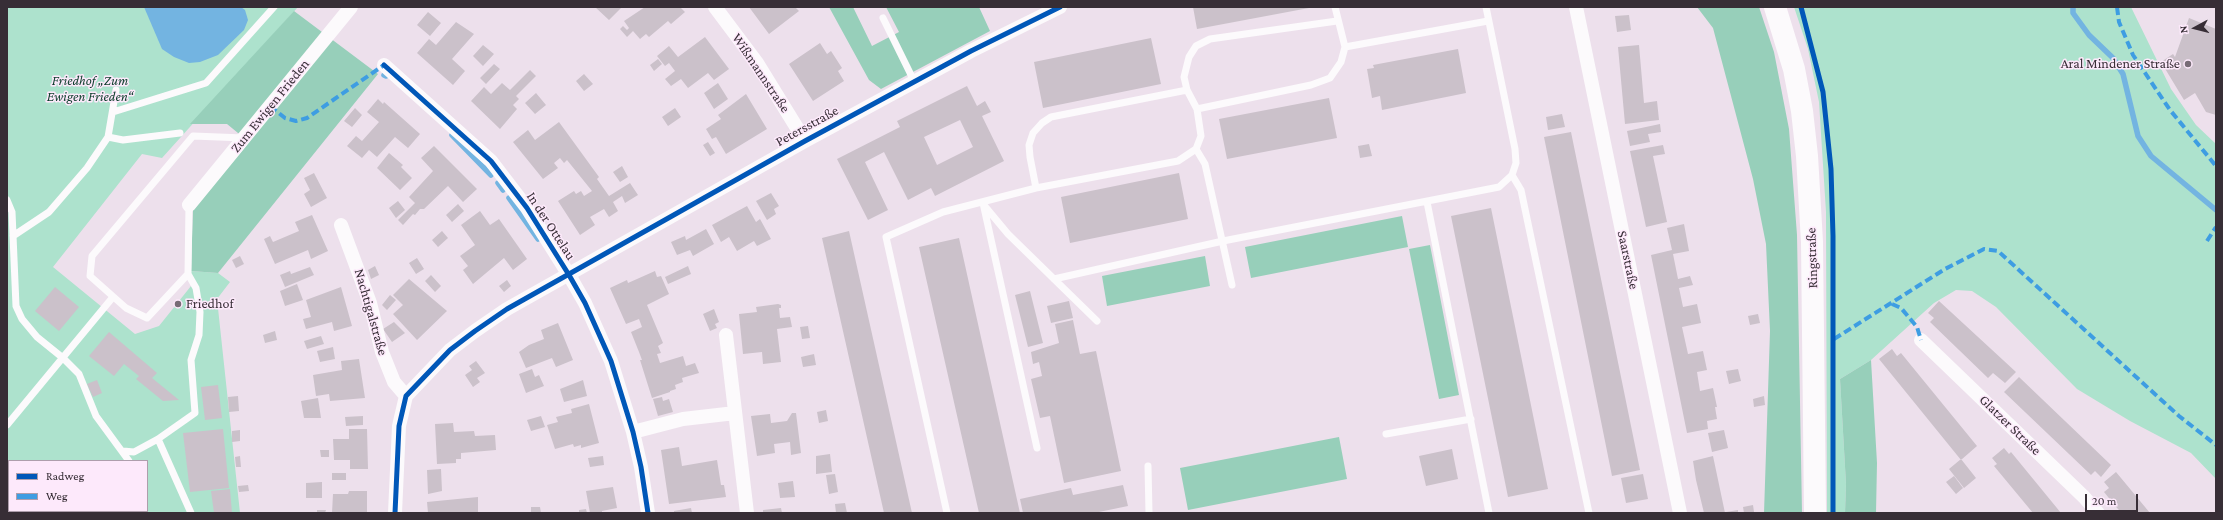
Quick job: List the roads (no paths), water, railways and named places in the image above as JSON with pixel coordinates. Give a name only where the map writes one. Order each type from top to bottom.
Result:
[{"type":"main road","name":"Ringstraße","points":[[1776,7],[1794,69],[1802,111],[1807,156],[1812,242],[1815,513]]},
{"type":"street","name":"Zum Ewigen Frieden","points":[[188,205],[351,7]]},
{"type":"street","name":"Wißmannstraße","points":[[715,7],[757,63],[805,141]]},
{"type":"street","name":"Petersstraße","points":[[569,275],[914,81],[1060,7]]},
{"type":"street","name":"Saarstraße","points":[[1576,7],[1680,513]]},
{"type":"street","name":"In der Ottelau","points":[[384,65],[402,79],[490,161],[527,208],[569,275],[585,303],[611,361],[641,467],[648,513]]},
{"type":"street","name":"Nachtigalstraße","points":[[341,225],[370,303],[382,352],[394,382],[406,396]]},
{"type":"street","points":[[395,513],[399,426],[406,396],[450,350],[475,331],[507,309],[569,275]]},
{"type":"street","points":[[726,335],[747,513]]},
{"type":"street","name":"Glatzer Straße","points":[[1921,340],[2084,497],[2095,512]]},
{"type":"street","points":[[632,432],[683,419],[735,413]]},
{"type":"lane","points":[[113,112],[206,83],[274,7]]},
{"type":"lane","points":[[1197,109],[1320,83],[1336,72],[1341,62],[1345,47],[1335,7]]},
{"type":"lane","points":[[1054,279],[1223,242],[1499,187],[1512,174],[1516,163],[1515,149],[1486,7]]},
{"type":"lane","points":[[883,18],[914,81]]},
{"type":"lane","points":[[947,513],[886,237],[943,212],[983,203],[1036,188],[1178,161],[1196,149],[1201,136],[1197,109],[1187,90],[1184,77],[1185,66],[1192,51],[1203,42],[1338,21]]},
{"type":"lane","points":[[1345,47],[1488,21]]},
{"type":"lane","points":[[13,236],[49,212],[87,168],[108,138],[116,90]]},
{"type":"lane","points":[[1036,188],[1030,157],[1030,145],[1033,133],[1042,122],[1051,117],[1187,90]]},
{"type":"lane","points":[[108,138],[122,140],[180,133]]},
{"type":"lane","points":[[188,274],[147,318],[126,308],[90,276],[92,256],[193,136],[244,138]]},
{"type":"lane","points":[[1196,149],[1205,164],[1232,285]]},
{"type":"lane","points":[[1512,174],[1521,190],[1589,513]]},
{"type":"lane","points":[[7,200],[12,212],[16,306],[22,319],[37,337],[63,358],[79,374],[96,416],[128,460]]},
{"type":"lane","points":[[1427,202],[1489,513]]},
{"type":"lane","points":[[983,203],[1008,234],[1097,322]]},
{"type":"lane","points":[[983,203],[1037,448]]},
{"type":"lane","points":[[123,452],[134,452],[158,439],[195,412],[191,360],[199,335],[200,312],[196,288],[188,274],[188,205]]},
{"type":"lane","points":[[7,425],[113,297]]},
{"type":"lane","points":[[1386,434],[1471,418]]},
{"type":"lane","points":[[158,439],[191,513]]},
{"type":"lane","points":[[1148,466],[1149,513]]},
{"type":"water","points":[[144,7],[241,7],[245,10],[248,20],[244,30],[218,55],[200,62],[189,63],[174,57],[162,49]]},
{"type":"waterway","points":[[2073,7],[2073,13],[2089,35],[2113,58],[2123,74],[2138,136],[2151,156],[2216,210]]},
{"type":"waterway","points":[[452,135],[491,175]]},
{"type":"waterway","points":[[498,183],[503,190]]},
{"type":"waterway","points":[[509,198],[538,239]]},
{"type":"place","name":"Aral Mindener Straße","points":[[2188,64]]},
{"type":"place","name":"Friedhof","points":[[178,304]]},
{"type":"park label","name":"Friedhof „Zum Ewigen Frieden“","points":[[90,90]]}]
